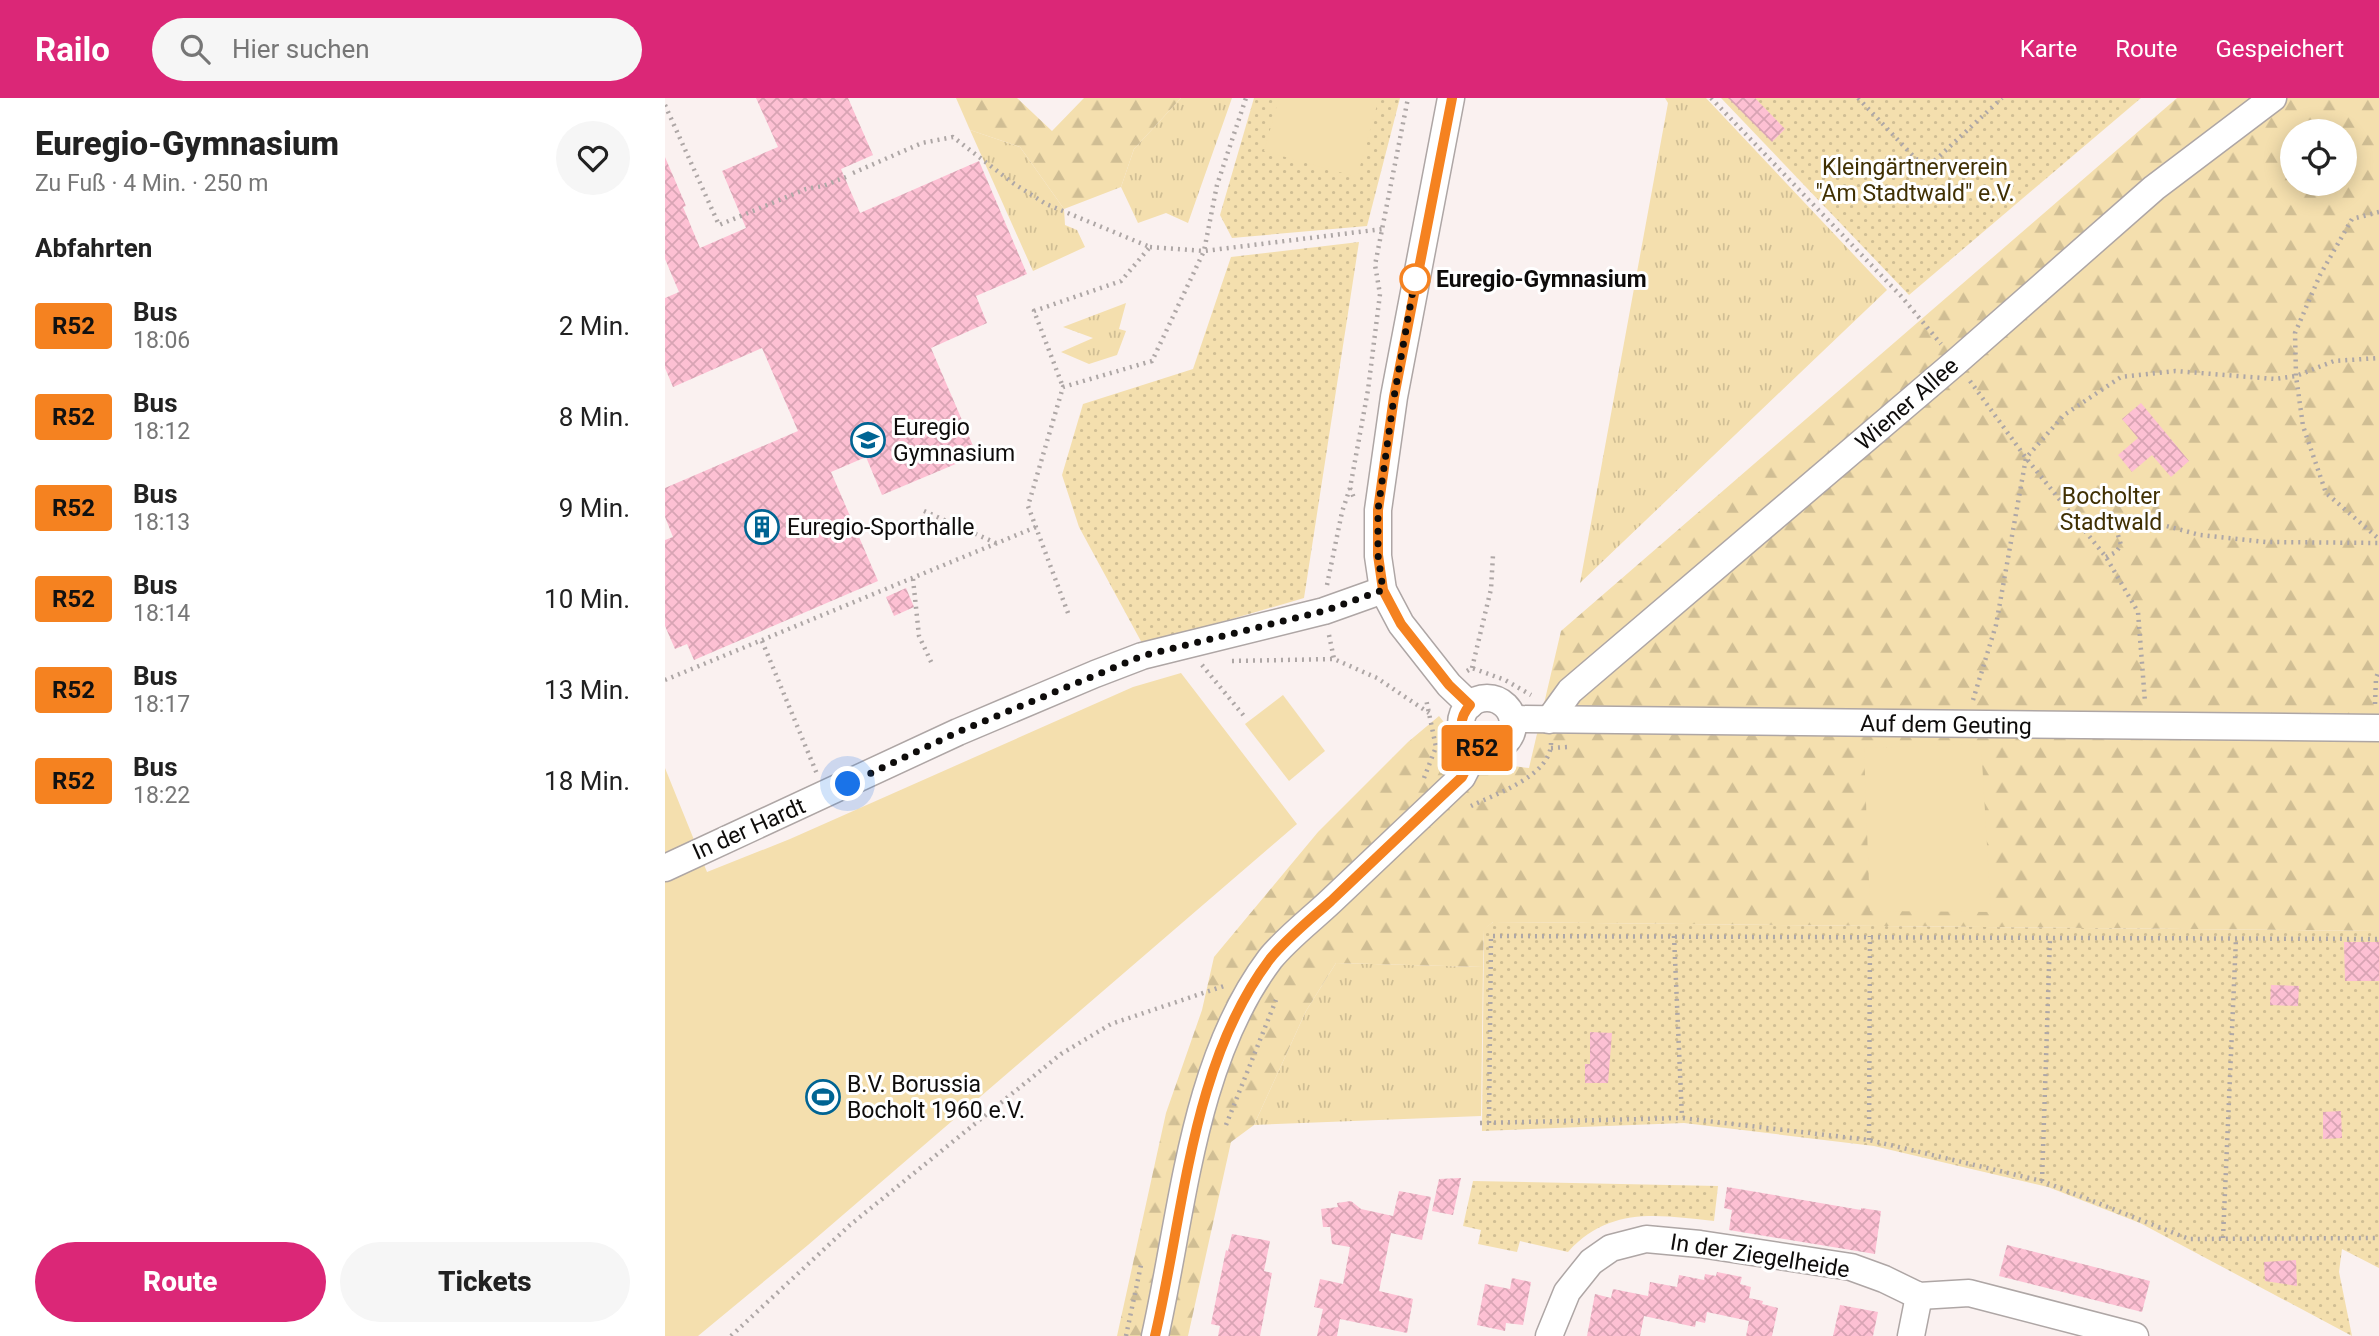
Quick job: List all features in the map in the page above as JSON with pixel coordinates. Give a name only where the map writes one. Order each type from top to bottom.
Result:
[{"type":"street","points":[[1451,98],[1394,397],[1378,510],[1378,555],[1383,590],[1401,624],[1449,685],[1470,705]]},
{"type":"street","name":"Wiener Allee","points":[[1549,720],[1570,691],[1956,362],[2154,188],[2273,98]]},
{"type":"street","name":"In der Hardt","points":[[665,868],[958,732],[1142,656],[1324,611],[1383,590]]},
{"type":"street","points":[[1481,699],[1493,699],[1502,703],[1513,719],[1512,733],[1501,746],[1492,750],[1477,748],[1465,738],[1461,720],[1470,705],[1481,699]]},
{"type":"street","name":"Auf dem Geuting","points":[[1513,719],[2376,728]]},
{"type":"street","points":[[1155,1336],[1193,1146],[1209,1081],[1226,1037],[1247,996],[1271,958],[1462,777],[1477,748]]},
{"type":"street","name":"In der Ziegelheide","points":[[1549,1336],[1567,1292],[1591,1262],[1611,1248],[1646,1239],[1700,1244],[1851,1267],[1919,1296],[1969,1293],[2134,1336]]},
{"type":"street","points":[[1911,1336],[1919,1296]]},
{"type":"path","points":[[1063,387],[1152,362],[1204,251],[1216,185],[1245,98]]},
{"type":"path","points":[[1334,659],[1324,611],[1327,583],[1339,524],[1350,488],[1377,327],[1380,294],[1375,265],[1408,98]]},
{"type":"path","points":[[1711,98],[1901,296],[1956,362],[2026,458],[2106,557],[2138,612],[2147,727]]},
{"type":"path","points":[[1858,98],[1916,159],[1931,164],[2002,98]]},
{"type":"path","points":[[665,105],[719,225],[806,189],[846,177]]},
{"type":"path","points":[[853,173],[922,143],[953,137],[1013,183],[1046,204],[1150,247],[1204,251],[1383,229]]},
{"type":"path","points":[[2379,212],[2352,219],[2321,275],[2295,333],[2296,376],[2303,426],[2326,493],[2379,541]]},
{"type":"path","points":[[1068,613],[1028,506],[1063,387],[1034,310],[1121,281],[1150,247]]},
{"type":"path","points":[[1966,725],[1996,625],[2026,458],[2064,415],[2122,377],[2175,371],[2275,379],[2296,376],[2334,361],[2379,358]]},
{"type":"path","points":[[924,511],[996,543]]},
{"type":"path","points":[[2106,557],[2116,552],[2121,545],[2118,535],[2120,523],[2137,518],[2200,535],[2266,542],[2379,541]]},
{"type":"path","points":[[665,680],[1036,527]]},
{"type":"path","points":[[1472,668],[1491,589],[1493,555]]},
{"type":"path","points":[[913,579],[919,636],[933,666]]},
{"type":"path","points":[[762,641],[826,795]]},
{"type":"path","points":[[1224,662],[1334,659],[1377,678],[1431,714]]},
{"type":"path","points":[[1212,662],[1200,663],[1244,716]]},
{"type":"path","points":[[2376,728],[2376,678],[2379,670]]},
{"type":"path","points":[[1468,807],[1521,783],[1538,769],[1551,748]]},
{"type":"path","points":[[1489,1123],[1491,936],[2379,939]]},
{"type":"path","points":[[1674,936],[1682,1118]]},
{"type":"path","points":[[1869,1140],[1870,936]]},
{"type":"path","points":[[2042,1181],[2050,937]]},
{"type":"path","points":[[2223,1238],[2236,938]]},
{"type":"path","points":[[731,1336],[850,1225],[1061,1054],[1111,1024],[1226,985]]},
{"type":"path","points":[[1224,1130],[1279,990]]},
{"type":"path","points":[[1480,1123],[1682,1118],[1869,1140],[2042,1181],[2189,1239],[2379,1238]]},
{"type":"green space","points":[[956,98],[1017,98],[1052,131],[1084,98],[1181,98],[1134,149],[1121,187],[1064,209],[1020,147],[970,130]]},
{"type":"green space","points":[[1181,98],[1232,98],[1188,223],[1166,213],[1138,223],[1121,187],[1134,149]]},
{"type":"green space","points":[[1254,98],[1400,98],[1367,226],[1232,238],[1220,215]]},
{"type":"green space","points":[[1279,98],[1379,98],[1357,177],[1264,151]]},
{"type":"green space","points":[[1665,98],[1706,98],[1887,290],[1580,583],[1668,103]]},
{"type":"green space","name":"Kleingärtnerverein \"Am Stadtwald\" e.V.","points":[[1721,98],[2141,98],[1909,295]]},
{"type":"green space","name":"Bocholter Stadtwald","points":[[2177,98],[2379,98],[2379,931],[1493,922],[1484,930],[1483,967],[1336,963],[1306,1011],[1254,1125],[1231,1142],[1188,1336],[1117,1336],[1166,1113],[1202,1010],[1214,957],[1318,832],[1408,742],[1439,716],[1459,739],[1477,754],[1499,763],[1529,768],[1561,631]]},
{"type":"green space","points":[[970,130],[1020,147],[1064,209],[1065,225],[1077,230],[1085,247],[1033,271]]},
{"type":"green space","points":[[1359,242],[1304,598],[1143,645],[1079,527],[1062,475],[1083,404],[1193,369],[1231,257]]},
{"type":"green space","points":[[1126,303],[1119,329],[1126,331],[1117,355],[1089,364],[1061,352],[1093,338],[1063,327]]},
{"type":"green space","name":"B.V. Borussia Bocholt 1960 e.V.","points":[[1181,673],[1297,824],[808,1245],[698,1336],[665,1336],[665,768],[707,872],[790,839],[1133,687]]},
{"type":"green space","points":[[1283,695],[1325,751],[1289,781],[1245,724]]},
{"type":"green space","points":[[1981,744],[1991,912],[1870,911],[1864,748]]},
{"type":"green space","points":[[1493,922],[2379,931],[2379,1268],[2342,1249],[2339,1272],[2352,1336],[2140,1223],[2048,1187],[1874,1146],[1684,1123],[1482,1131],[1484,929]]},
{"type":"green space","points":[[1336,963],[1483,967],[1481,1116],[1254,1125],[1306,1011]]},
{"type":"green space","points":[[1473,1181],[1718,1186],[1714,1221],[1636,1217],[1600,1227],[1568,1252],[1520,1241],[1517,1252],[1478,1244],[1481,1230],[1463,1226]]},
{"type":"building","points":[[756,98],[848,98],[873,155],[841,169],[860,213],[979,161],[1027,274],[976,296],[987,323],[931,348],[977,455],[882,495],[866,457],[831,472],[878,581],[694,660],[687,644],[675,649],[665,626],[665,540],[673,537],[665,517],[665,488],[798,431],[762,348],[673,387],[665,368],[665,298],[679,292],[665,259],[665,157],[700,248],[746,228],[722,171],[778,147]]},
{"type":"building","points":[[1728,98],[1755,98],[1785,129],[1772,142]]},
{"type":"building","points":[[2141,403],[2189,461],[2171,477],[2152,455],[2132,472],[2118,455],[2138,438],[2122,419]]},
{"type":"building","points":[[906,588],[914,607],[894,616],[886,597]]},
{"type":"building","points":[[2344,942],[2379,942],[2379,981],[2345,981]]},
{"type":"building","points":[[2271,985],[2299,986],[2298,1006],[2270,1005]]},
{"type":"building","points":[[1590,1032],[1612,1033],[1608,1083],[1585,1083],[1585,1064],[1590,1064]]},
{"type":"building","points":[[2341,1111],[2342,1138],[2323,1139],[2323,1112]]},
{"type":"building","points":[[1461,1178],[1453,1215],[1432,1211],[1439,1179]]},
{"type":"building","points":[[1727,1187],[1881,1211],[1875,1254],[1729,1230],[1732,1210],[1724,1208]]},
{"type":"building","points":[[1399,1191],[1431,1197],[1422,1240],[1391,1233],[1379,1291],[1413,1299],[1407,1333],[1340,1319],[1337,1336],[1317,1336],[1323,1309],[1314,1307],[1320,1279],[1343,1284],[1350,1247],[1332,1244],[1330,1227],[1323,1227],[1321,1209],[1338,1207],[1337,1203],[1351,1201],[1361,1209],[1393,1216]]},
{"type":"building","points":[[1232,1234],[1270,1241],[1264,1271],[1272,1273],[1260,1336],[1218,1336],[1220,1326],[1211,1324],[1226,1250],[1228,1251]]},
{"type":"building","points":[[2007,1245],[2150,1281],[2142,1312],[1999,1276]]},
{"type":"building","points":[[2296,1260],[2297,1286],[2265,1281],[2264,1262]]},
{"type":"building","points":[[1717,1272],[1742,1277],[1740,1284],[1751,1287],[1749,1298],[1778,1308],[1772,1336],[1746,1336],[1749,1321],[1707,1312],[1705,1323],[1696,1321],[1695,1327],[1644,1316],[1640,1336],[1587,1336],[1595,1294],[1611,1298],[1613,1289],[1648,1296],[1650,1282],[1677,1287],[1679,1275],[1704,1280],[1705,1274],[1716,1276]]},
{"type":"building","points":[[1512,1278],[1531,1282],[1523,1325],[1506,1323],[1505,1331],[1477,1325],[1485,1284],[1510,1289]]},
{"type":"building","points":[[1840,1305],[1878,1312],[1873,1336],[1833,1336]]},
{"type":"bus line","name":"R52","points":[[1155,1336],[1193,1146],[1209,1081],[1226,1037],[1247,996],[1271,958],[1462,777],[1477,748],[1465,738],[1462,729],[1461,720],[1470,705],[1449,685],[1401,624],[1383,590],[1378,555],[1378,510],[1394,397],[1452,98]]},
{"type":"place","name":"Euregio-Gymnasium","points":[[1415,279]]},
{"type":"place","name":"Euregio Gymnasium","points":[[868,440]]},
{"type":"place","name":"Euregio-Sporthalle","points":[[762,527]]},
{"type":"place","name":"B.V. Borussia Bocholt 1960 e.V.","points":[[823,1097]]},
{"type":"route","points":[[848,784],[958,732],[1142,656],[1324,611],[1383,590],[1378,555],[1378,510],[1415,279]]}]
